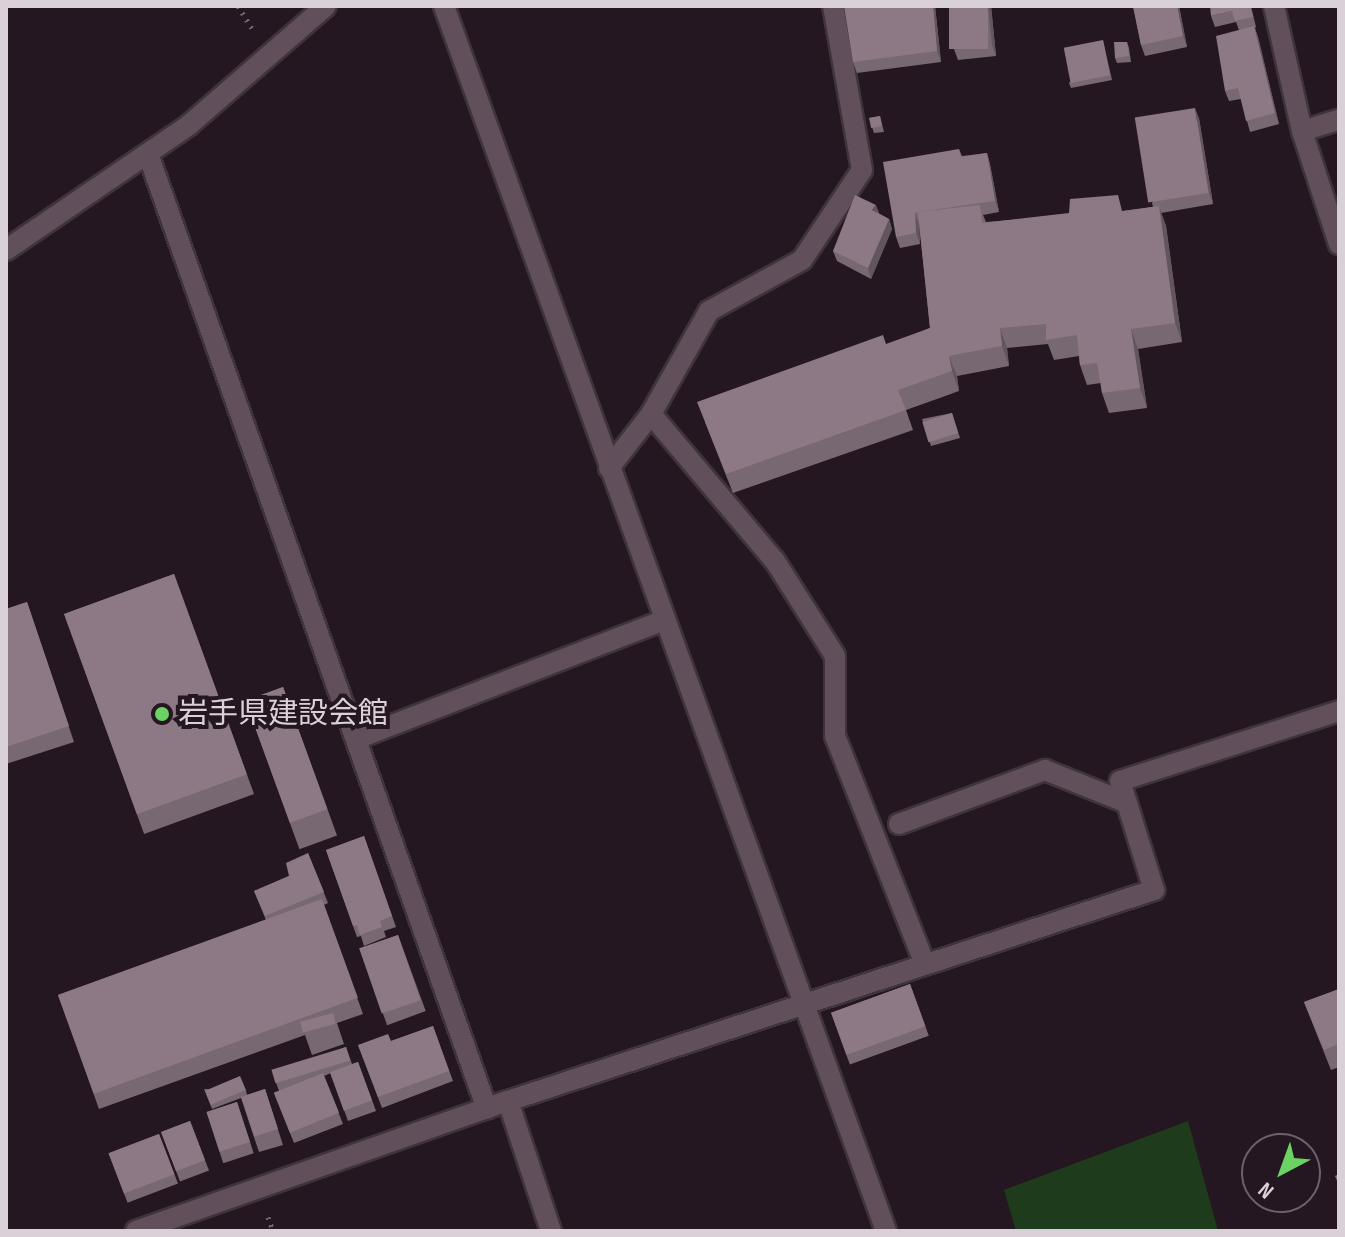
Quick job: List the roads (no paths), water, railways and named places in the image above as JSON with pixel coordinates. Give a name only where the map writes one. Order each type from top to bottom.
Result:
[{"type":"street","points":[[6,250],[148,154],[326,6]]},
{"type":"street","points":[[444,6],[609,468],[807,1003],[886,1231]]},
{"type":"street","points":[[609,468],[651,414],[709,311],[802,260],[862,170],[833,6]]},
{"type":"street","points":[[1274,6],[1302,131],[1339,244]]},
{"type":"street","points":[[1302,131],[1339,120]]},
{"type":"street","points":[[148,154],[487,1109]]},
{"type":"street","points":[[651,414],[775,561],[835,656],[835,736],[925,965]]},
{"type":"street","points":[[356,739],[665,620]]},
{"type":"street","points":[[136,1231],[508,1101],[1154,890],[1120,781],[1339,711]]},
{"type":"street","points":[[899,824],[1045,770],[1127,803]]},
{"type":"street","points":[[508,1101],[551,1231]]},
{"type":"place","name":"岩手県建設会館","points":[[162,714]]}]
